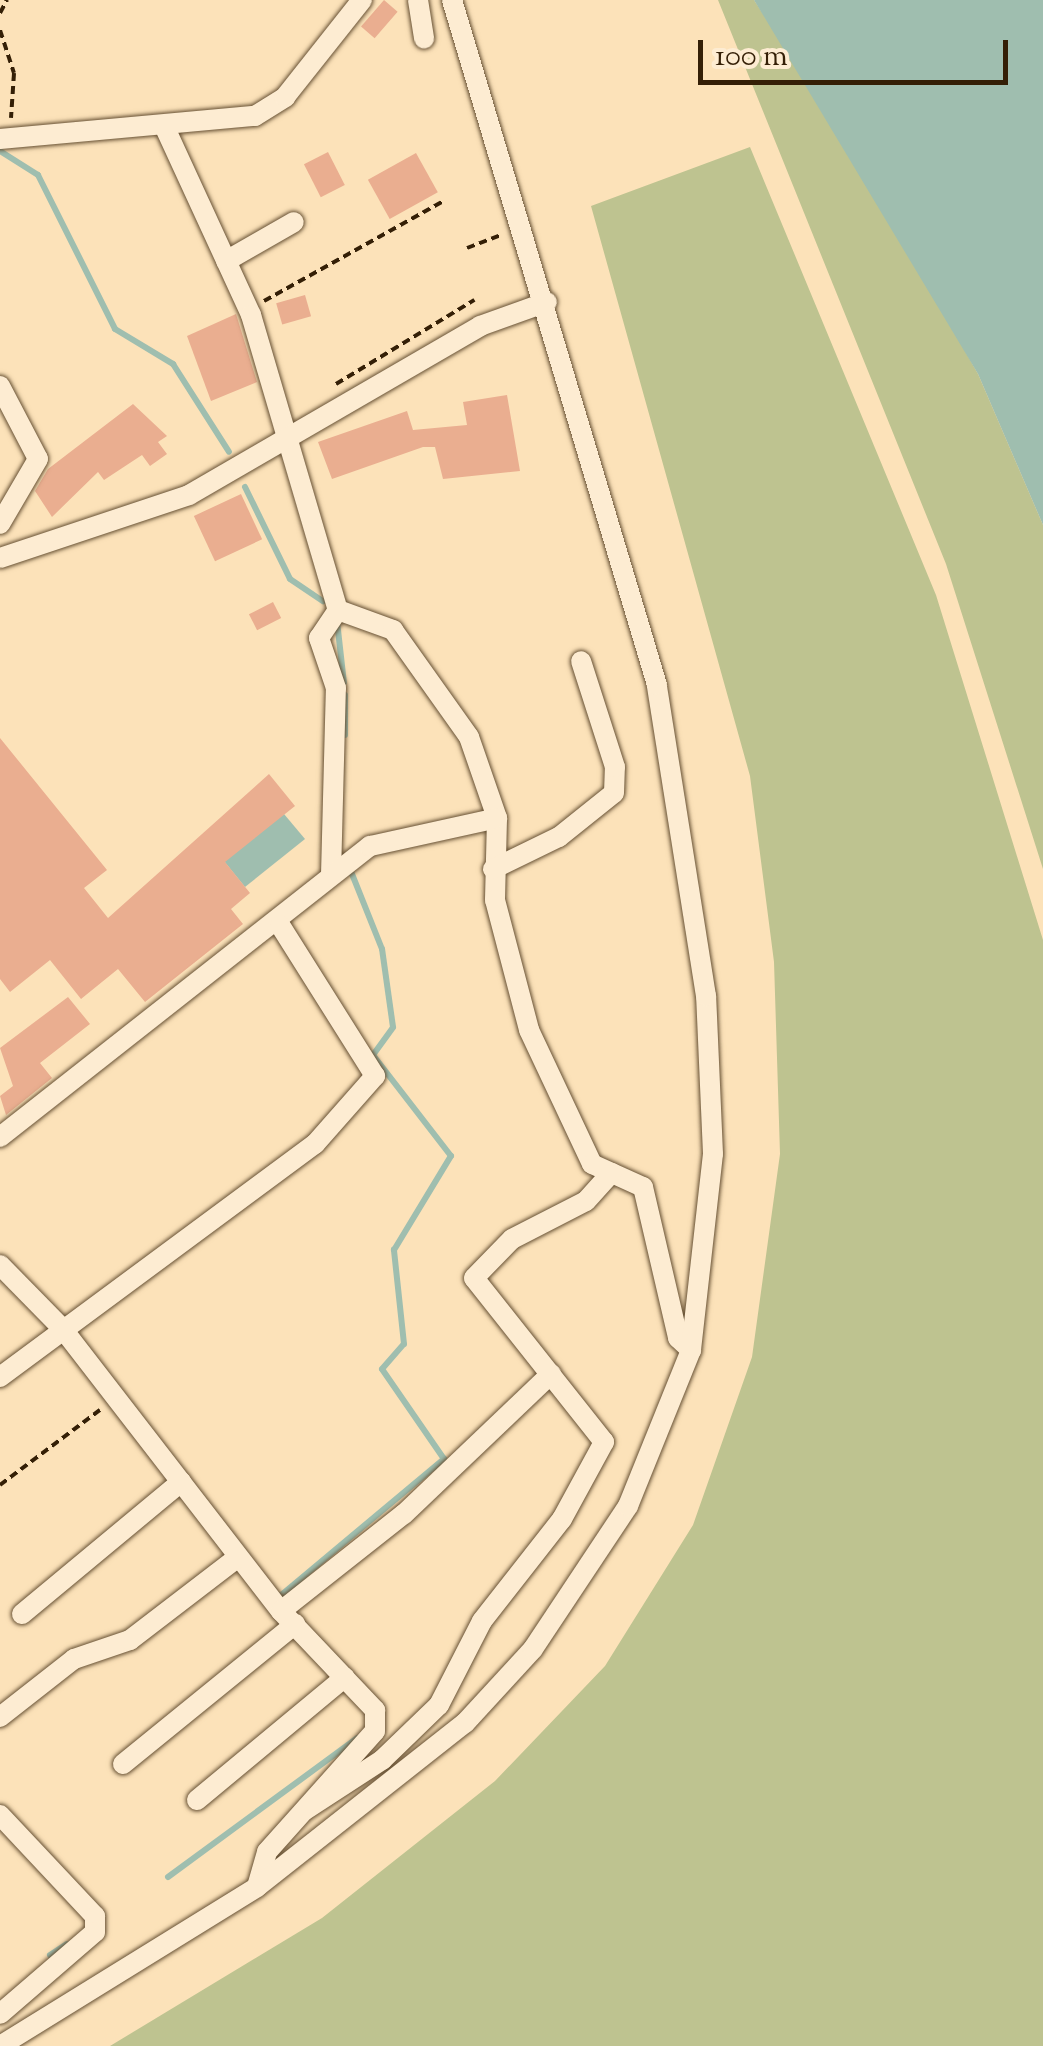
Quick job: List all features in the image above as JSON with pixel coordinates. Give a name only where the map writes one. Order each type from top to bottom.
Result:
[{"type":"street","points":[[5,140],[221,125],[270,107],[362,0]]},
{"type":"street","points":[[418,0],[424,39]]},
{"type":"street","points":[[0,2046],[257,1887],[465,1723],[533,1649],[628,1506],[690,1350],[713,1154],[706,996],[657,685],[547,302],[452,0]]},
{"type":"street","points":[[166,130],[249,310],[292,437],[338,610],[319,638],[336,688],[332,875]]},
{"type":"street","points":[[226,261],[294,222]]},
{"type":"street","points":[[0,558],[189,495],[480,326],[547,302]]},
{"type":"street","points":[[0,386],[38,459],[0,524]]},
{"type":"street","points":[[338,610],[392,630],[469,736],[497,818],[492,868],[529,1030],[592,1164],[643,1187],[678,1338],[690,1350]]},
{"type":"street","points":[[492,868],[560,837],[614,794],[615,767],[581,661]]},
{"type":"street","points":[[0,1138],[280,925],[332,875],[370,846],[497,818]]},
{"type":"street","points":[[0,1378],[62,1328],[315,1144],[375,1076],[280,925]]},
{"type":"street","points":[[304,1810],[382,1760],[439,1705],[482,1621],[562,1520],[604,1442],[474,1278],[512,1239],[586,1201],[611,1173]]},
{"type":"street","points":[[0,1265],[62,1328],[288,1618],[375,1710],[375,1731],[267,1852],[257,1887]]},
{"type":"street","points":[[123,1764],[404,1514],[551,1374]]},
{"type":"street","points":[[22,1614],[182,1482]]},
{"type":"street","points":[[0,1717],[74,1659],[130,1640],[238,1557]]},
{"type":"street","points":[[197,1800],[345,1677]]},
{"type":"street","points":[[0,1815],[95,1916],[95,1932],[0,2014]]},
{"type":"path","points":[[0,13],[7,0]]},
{"type":"path","points":[[0,30],[14,73],[5,140]]},
{"type":"path","points":[[249,310],[444,201]]},
{"type":"path","points":[[467,248],[501,235]]},
{"type":"path","points":[[332,386],[474,300]]},
{"type":"path","points":[[0,1485],[108,1404]]},
{"type":"green space","points":[[718,0],[754,0],[853,153],[978,374],[1043,525],[1043,869],[946,564]]},
{"type":"green space","points":[[750,147],[936,595],[1043,940],[1043,2046],[110,2046],[322,1918],[495,1781],[605,1666],[693,1525],[752,1357],[780,1154],[774,962],[750,776],[591,206]]},
{"type":"shaded area","points":[[754,0],[1043,0],[1043,525],[978,374]]},
{"type":"shaded area","points":[[284,814],[305,839],[245,887],[215,850]]},
{"type":"building","points":[[384,0],[398,12],[375,38],[361,26]]},
{"type":"building","points":[[328,152],[345,185],[321,197],[304,164]]},
{"type":"building","points":[[416,153],[438,192],[390,219],[368,180]]},
{"type":"building","points":[[305,295],[311,316],[282,324],[276,303]]},
{"type":"building","points":[[236,314],[257,382],[211,401],[187,336]]},
{"type":"building","points":[[507,395],[520,471],[443,479],[435,447],[423,447],[332,479],[318,442],[407,411],[413,430],[467,425],[463,402]]},
{"type":"building","points":[[133,404],[167,436],[158,442],[167,454],[150,466],[142,455],[104,480],[98,472],[52,517],[35,491],[48,469]]},
{"type":"building","points":[[241,494],[262,539],[215,561],[194,516]]},
{"type":"building","points":[[273,602],[281,618],[257,630],[249,614]]},
{"type":"building","points":[[0,738],[107,870],[84,888],[108,918],[269,774],[295,806],[225,862],[250,893],[231,909],[243,924],[145,1002],[118,969],[81,999],[50,960],[10,992],[0,979]]},
{"type":"building","points":[[68,997],[90,1024],[40,1063],[52,1078],[6,1115],[0,1096],[13,1086],[0,1048]]},
{"type":"waterway","points":[[0,151],[38,175],[115,329],[173,364],[229,452]]},
{"type":"waterway","points":[[245,487],[290,579],[323,601]]},
{"type":"waterway","points":[[337,621],[344,683]]},
{"type":"waterway","points":[[345,695],[345,735]]},
{"type":"waterway","points":[[280,1596],[444,1459],[382,1369],[404,1344],[394,1250],[451,1156],[373,1055],[393,1027],[382,949],[350,869]]},
{"type":"waterway","points":[[168,1877],[357,1738]]},
{"type":"waterway","points":[[50,1955],[67,1944]]}]
